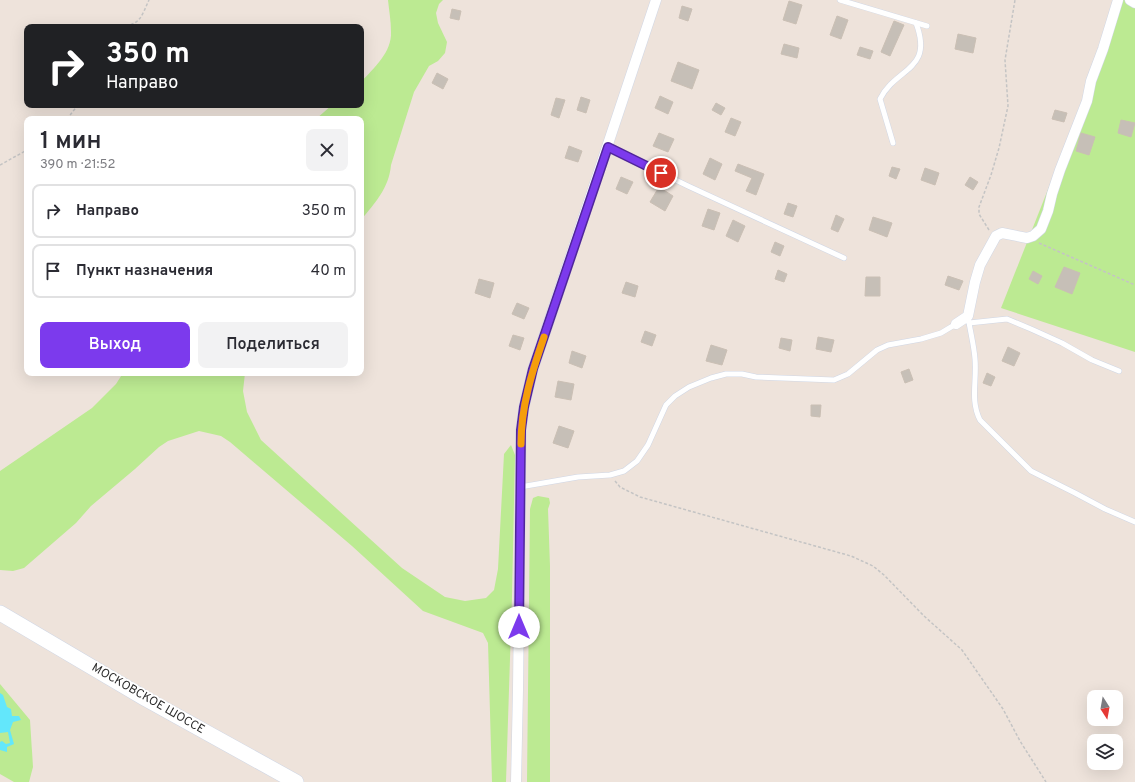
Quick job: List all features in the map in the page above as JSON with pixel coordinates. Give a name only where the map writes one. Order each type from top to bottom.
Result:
[{"type":"main road","name":"МОСКОВСКОЕ ШОССЕ","points":[[0,613],[146,699],[296,782]]},
{"type":"street","points":[[516,782],[519,487],[521,430],[527,389],[656,0]]},
{"type":"street","points":[[956,324],[968,320],[975,282],[980,265],[996,236],[1002,233],[1027,238],[1033,236],[1041,229],[1048,211],[1052,194],[1087,101],[1091,81],[1103,49],[1118,0]]},
{"type":"street","points":[[1130,0],[1135,3]]},
{"type":"lane","points":[[840,0],[927,26]]},
{"type":"lane","points":[[893,143],[880,99],[884,90],[893,81],[904,74],[916,63],[920,47],[920,35],[916,23]]},
{"type":"lane","points":[[608,147],[688,186],[844,258]]},
{"type":"lane","points":[[1119,371],[1092,360],[1056,340],[1007,319],[968,320],[975,360],[975,411],[980,420],[1031,471],[1075,492],[1105,509],[1135,522]]},
{"type":"lane","points":[[519,487],[578,477],[610,475],[624,471],[637,461],[648,445],[666,405],[675,396],[688,387],[711,378],[726,374],[742,374],[756,377],[834,380],[848,374],[877,350],[888,345],[921,339],[942,333],[956,324]]},
{"type":"path","points":[[134,24],[139,21],[149,0]]},
{"type":"path","points":[[996,236],[989,230],[979,214],[979,207],[999,148],[1008,106],[1005,60],[1015,0]]},
{"type":"path","points":[[69,116],[76,108]]},
{"type":"path","points":[[0,165],[24,152]]},
{"type":"path","points":[[1027,238],[1135,284]]},
{"type":"path","points":[[610,475],[620,487],[640,497],[851,556],[873,566],[884,575],[948,639],[962,650],[1003,709],[1020,742],[1046,782]]},
{"type":"green space","points":[[388,0],[443,0],[439,4],[436,13],[438,23],[447,42],[445,53],[438,61],[429,66],[414,92],[387,181],[380,195],[364,216],[364,116],[319,116],[329,108],[364,108],[364,79],[381,59],[389,46],[391,39]]},
{"type":"green space","points":[[1123,0],[1135,0],[1135,352],[1001,308]]},
{"type":"green space","points":[[121,376],[245,376],[243,391],[247,412],[261,440],[402,568],[445,597],[465,601],[486,598],[494,590],[498,569],[504,454],[511,445],[515,455],[506,782],[492,782],[488,643],[483,633],[423,611],[352,546],[221,436],[199,431],[168,441],[159,447],[91,506],[76,523],[24,568],[13,571],[0,570],[0,471],[92,408],[116,384]]},
{"type":"green space","points":[[538,496],[549,498],[550,503],[548,509],[550,566],[550,782],[527,782],[530,509],[533,498]]},
{"type":"green space","points":[[0,684],[30,720],[33,767],[29,782],[14,782],[0,774]]},
{"type":"water","points":[[0,693],[3,695],[7,707],[11,709],[12,716],[19,716],[21,720],[13,722],[10,730],[14,744],[7,747],[7,752],[0,750],[0,742],[2,741],[6,744],[10,743],[8,732],[0,733]]},
{"type":"building","points":[[789,1],[802,5],[796,24],[783,20]]},
{"type":"building","points":[[682,6],[692,9],[688,21],[679,18]]},
{"type":"building","points":[[452,9],[461,11],[459,20],[450,18]]},
{"type":"building","points":[[837,16],[848,20],[841,39],[830,35]]},
{"type":"building","points":[[894,21],[904,25],[890,56],[881,52]]},
{"type":"building","points":[[958,34],[976,38],[973,53],[955,49]]},
{"type":"building","points":[[784,44],[799,48],[797,58],[781,54]]},
{"type":"building","points":[[860,47],[873,51],[870,59],[857,55]]},
{"type":"building","points":[[678,62],[699,70],[692,89],[671,81]]},
{"type":"building","points":[[437,73],[448,79],[443,89],[432,83]]},
{"type":"building","points":[[660,96],[673,102],[668,114],[655,108]]},
{"type":"building","points":[[581,97],[590,100],[586,113],[577,110]]},
{"type":"building","points":[[556,98],[565,100],[559,118],[551,115]]},
{"type":"building","points":[[716,103],[725,108],[721,115],[712,110]]},
{"type":"building","points":[[1055,110],[1067,113],[1064,122],[1052,119]]},
{"type":"building","points":[[731,118],[741,122],[735,136],[725,132]]},
{"type":"building","points":[[1121,120],[1135,123],[1131,137],[1118,133]]},
{"type":"building","points":[[659,133],[674,139],[668,152],[653,146]]},
{"type":"building","points":[[1081,133],[1095,137],[1089,155],[1076,151]]},
{"type":"building","points":[[569,146],[582,151],[578,162],[565,158]]},
{"type":"building","points":[[710,158],[722,164],[715,180],[703,174]]},
{"type":"building","points":[[738,164],[764,174],[756,195],[746,191],[752,178],[735,171]]},
{"type":"building","points":[[892,167],[900,169],[896,179],[889,176]]},
{"type":"building","points":[[925,168],[939,173],[935,185],[921,180]]},
{"type":"building","points":[[621,177],[633,182],[627,194],[616,189]]},
{"type":"building","points":[[970,177],[978,182],[973,190],[965,185]]},
{"type":"building","points":[[659,187],[673,196],[665,211],[650,202]]},
{"type":"building","points":[[788,203],[797,206],[793,217],[784,214]]},
{"type":"building","points":[[708,209],[720,213],[714,230],[702,226]]},
{"type":"building","points":[[836,215],[844,219],[838,232],[831,229]]},
{"type":"building","points":[[873,217],[892,223],[887,237],[869,230]]},
{"type":"building","points":[[733,220],[745,226],[738,242],[726,236]]},
{"type":"building","points":[[775,242],[784,246],[780,256],[771,252]]},
{"type":"building","points":[[1064,267],[1080,273],[1072,294],[1055,287]]},
{"type":"building","points":[[778,270],[787,274],[784,282],[775,279]]},
{"type":"building","points":[[1033,271],[1042,276],[1038,284],[1029,279]]},
{"type":"building","points":[[948,276],[963,281],[959,290],[945,285]]},
{"type":"building","points":[[866,277],[880,277],[880,296],[865,296]]},
{"type":"building","points":[[479,279],[494,283],[490,298],[475,293]]},
{"type":"building","points":[[626,282],[638,286],[635,297],[622,293]]},
{"type":"building","points":[[517,303],[529,308],[524,319],[512,314]]},
{"type":"building","points":[[645,331],[656,335],[652,346],[641,342]]},
{"type":"building","points":[[513,335],[524,338],[520,350],[509,346]]},
{"type":"building","points":[[818,337],[834,340],[831,352],[816,349]]},
{"type":"building","points":[[781,338],[792,340],[790,351],[779,348]]},
{"type":"building","points":[[711,345],[727,350],[722,365],[706,361]]},
{"type":"building","points":[[1008,347],[1020,353],[1014,366],[1002,361]]},
{"type":"building","points":[[572,351],[586,356],[582,368],[569,363]]},
{"type":"building","points":[[909,369],[913,380],[905,383],[901,372]]},
{"type":"building","points":[[987,373],[995,377],[991,386],[983,383]]},
{"type":"building","points":[[558,381],[574,384],[571,400],[555,397]]},
{"type":"building","points":[[811,405],[821,405],[820,417],[811,416]]},
{"type":"building","points":[[559,426],[574,431],[568,448],[553,443]]},
{"type":"slow traffic","points":[[521,444],[521,430],[527,389],[544,337]]},
{"type":"route","points":[[519,627],[519,502],[521,430],[527,389],[533,369],[608,147],[661,173]]}]
